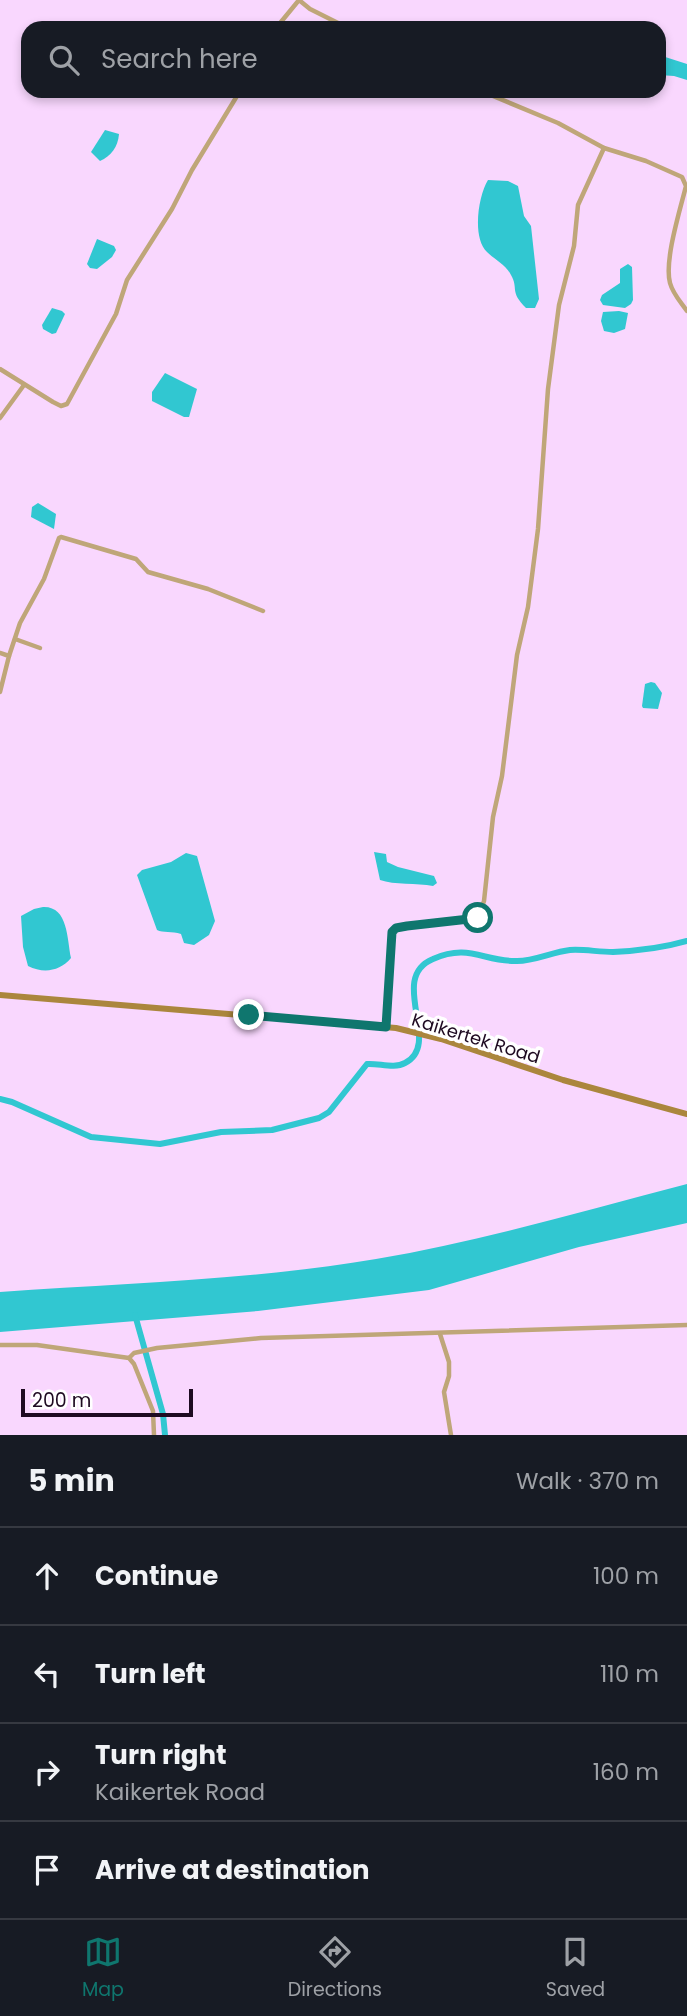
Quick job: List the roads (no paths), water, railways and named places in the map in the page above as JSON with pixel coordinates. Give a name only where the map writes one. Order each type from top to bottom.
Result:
[{"type":"main road","name":"Kaikertek Road","points":[[0,995],[397,1028],[442,1039],[564,1080],[687,1114]]},
{"type":"street","points":[[282,21],[299,0],[334,21]]},
{"type":"street","points":[[0,369],[53,402],[61,406],[67,404],[116,314],[127,281],[236,98]]},
{"type":"street","points":[[498,98],[558,123],[604,148],[670,170],[685,180],[668,267],[674,295],[687,311]]},
{"type":"street","points":[[386,1027],[392,932],[396,928],[407,926],[458,919],[473,920],[478,918],[484,901],[493,817],[502,776],[517,655],[528,607],[538,529],[548,389],[559,305],[574,246],[578,205],[604,148]]},
{"type":"street","points":[[0,418],[24,385]]},
{"type":"street","points":[[0,692],[9,656],[28,604],[51,563],[58,538],[61,537],[136,559],[148,572],[208,589],[263,611]]},
{"type":"street","points":[[15,639],[40,648]]},
{"type":"street","points":[[0,653],[9,656]]},
{"type":"street","points":[[129,1358],[134,1353],[157,1348],[261,1338],[687,1325]]},
{"type":"street","points":[[440,1334],[449,1362],[449,1376],[444,1392],[451,1435]]},
{"type":"street","points":[[0,1345],[37,1345],[129,1358],[153,1411],[154,1435]]},
{"type":"waterway","points":[[0,1099],[91,1137],[160,1144],[221,1132],[272,1130],[319,1118],[329,1112],[367,1064],[401,1065],[415,1054],[419,1041],[415,981],[420,968],[433,959],[467,953],[505,961],[524,961],[570,950],[632,951],[687,941]]},
{"type":"waterway","points":[[135,1315],[163,1414],[165,1435]]}]
